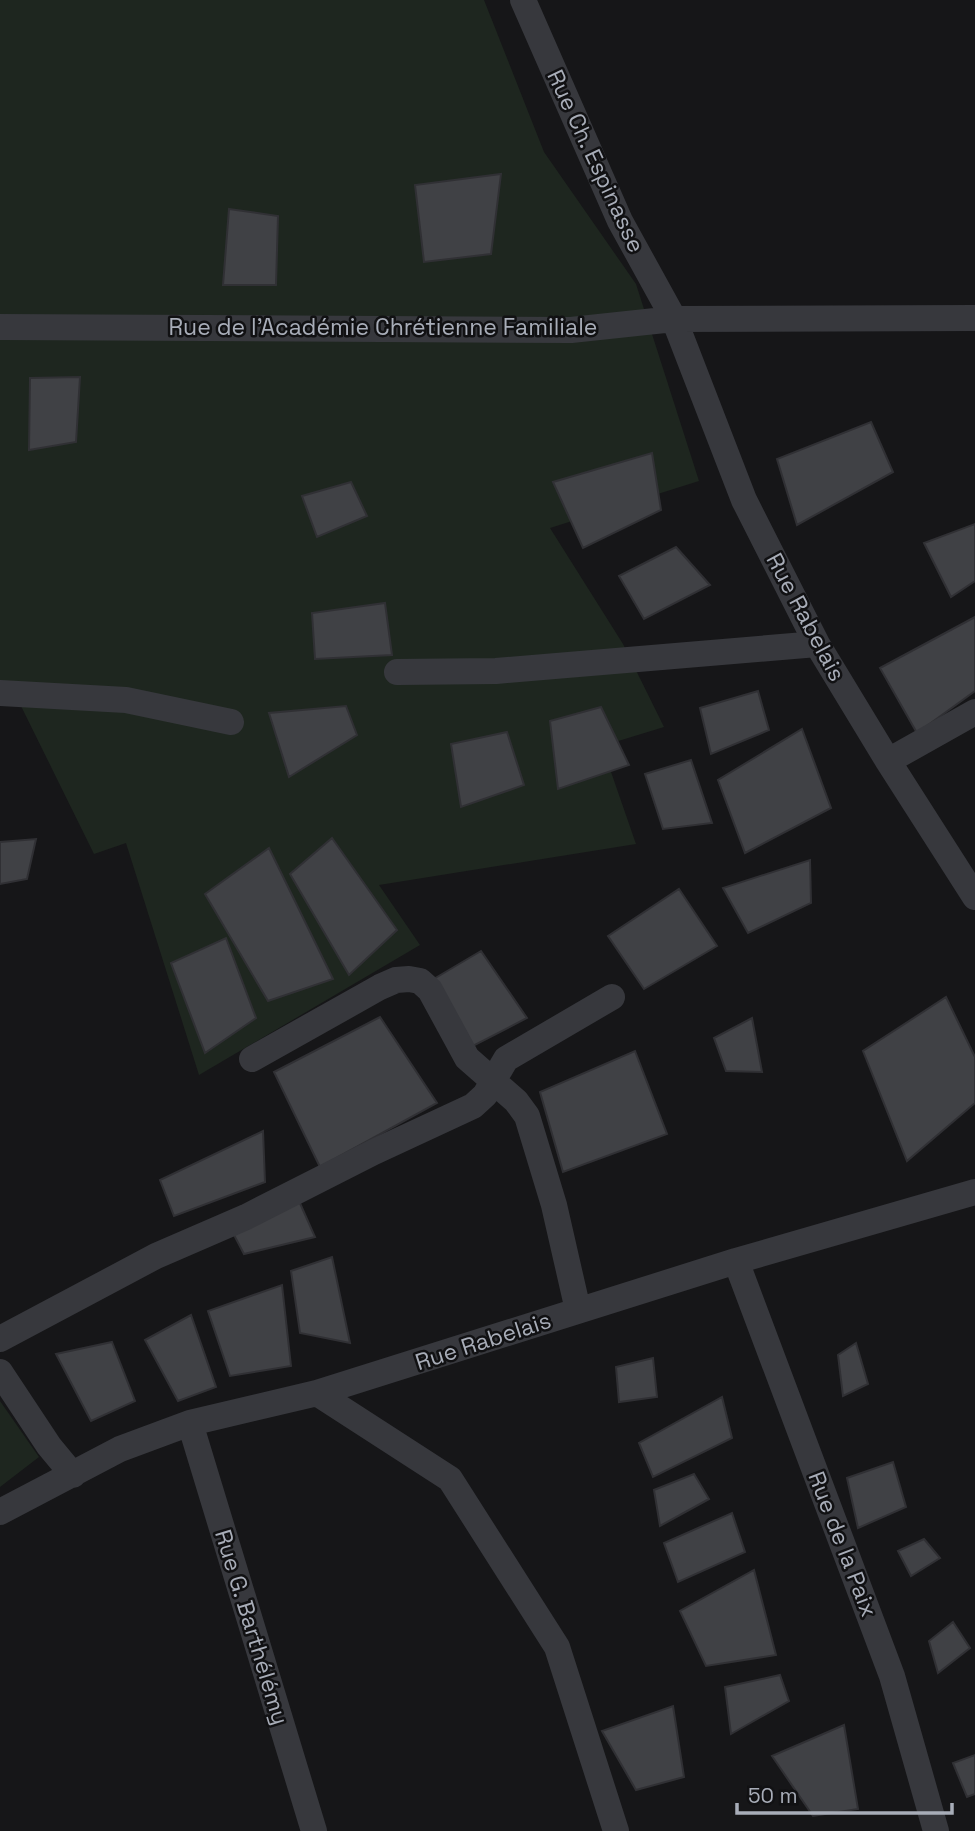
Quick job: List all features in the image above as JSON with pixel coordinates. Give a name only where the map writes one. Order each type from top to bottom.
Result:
[{"type":"street","name":"Rue Ch. Espinasse","points":[[523,0],[620,221],[674,318]]},
{"type":"street","name":"Rue de l'Académie Chrétienne Familiale","points":[[0,327],[571,330],[674,318],[975,318]]},
{"type":"street","name":"Rue Rabelais","points":[[674,318],[744,500],[817,644],[975,897]]},
{"type":"street","points":[[397,672],[496,671],[817,644]]},
{"type":"street","points":[[0,694],[126,700],[231,722]]},
{"type":"street","points":[[888,761],[975,712]]},
{"type":"street","points":[[251,1059],[380,987],[396,980],[420,981],[430,990],[467,1058],[516,1101],[527,1116],[554,1205],[579,1310]]},
{"type":"street","points":[[0,1339],[156,1256],[246,1217],[374,1152],[473,1106],[495,1081],[506,1059],[612,997]]},
{"type":"street","name":"Rue Rabelais","points":[[0,1512],[120,1449],[190,1423],[317,1393],[736,1261],[975,1192]]},
{"type":"street","name":"Rue de la Paix","points":[[736,1261],[892,1676],[936,1831]]},
{"type":"street","points":[[0,1373],[49,1446],[73,1475]]},
{"type":"street","points":[[317,1393],[450,1479],[557,1647],[615,1831]]},
{"type":"street","name":"Rue G. Barthélémy","points":[[190,1423],[314,1831]]},
{"type":"shaded area","points":[[0,0],[484,0],[544,152],[636,284],[699,481],[550,528],[623,644],[664,727],[602,746],[636,844],[379,885],[420,945],[199,1075],[126,843],[94,854],[21,706],[0,705]]},
{"type":"shaded area","points":[[0,1401],[39,1457],[0,1487]]},
{"type":"building","points":[[501,174],[491,254],[424,262],[415,185]]},
{"type":"building","points":[[229,209],[278,216],[276,285],[223,285]]},
{"type":"building","points":[[80,377],[76,442],[29,450],[30,378]]},
{"type":"building","points":[[871,422],[893,472],[797,525],[777,459]]},
{"type":"building","points":[[652,453],[661,510],[583,548],[553,482]]},
{"type":"building","points":[[351,482],[367,516],[317,537],[302,496]]},
{"type":"building","points":[[975,524],[975,581],[951,597],[924,543]]},
{"type":"building","points":[[676,547],[710,585],[644,619],[619,576]]},
{"type":"building","points":[[385,603],[392,655],[315,659],[312,613]]},
{"type":"building","points":[[975,617],[975,691],[917,733],[880,668]]},
{"type":"building","points":[[758,691],[769,730],[711,754],[700,708]]},
{"type":"building","points":[[346,706],[357,735],[289,777],[269,713]]},
{"type":"building","points":[[601,707],[629,765],[558,789],[550,721]]},
{"type":"building","points":[[802,729],[831,808],[745,853],[718,780]]},
{"type":"building","points":[[507,732],[524,785],[461,807],[451,744]]},
{"type":"building","points":[[691,760],[712,823],[663,829],[645,774]]},
{"type":"building","points":[[332,838],[397,930],[349,975],[290,874]]},
{"type":"building","points":[[36,839],[27,879],[0,884],[0,842]]},
{"type":"building","points":[[269,848],[333,979],[268,1001],[205,894]]},
{"type":"building","points":[[810,860],[811,903],[748,933],[723,888]]},
{"type":"building","points":[[679,889],[717,946],[644,989],[608,936]]},
{"type":"building","points":[[226,938],[256,1018],[205,1053],[171,963]]},
{"type":"building","points":[[481,951],[527,1018],[469,1048],[432,980]]},
{"type":"building","points":[[946,997],[975,1057],[975,1103],[907,1161],[863,1051]]},
{"type":"building","points":[[380,1017],[437,1103],[320,1167],[274,1072]]},
{"type":"building","points":[[752,1018],[762,1072],[726,1071],[714,1038]]},
{"type":"building","points":[[635,1051],[667,1134],[563,1172],[540,1092]]},
{"type":"building","points":[[263,1131],[265,1182],[174,1216],[160,1180]]},
{"type":"building","points":[[299,1201],[315,1237],[244,1254],[234,1235]]},
{"type":"building","points":[[332,1257],[350,1343],[300,1333],[291,1271]]},
{"type":"building","points":[[282,1285],[291,1366],[230,1376],[208,1311]]},
{"type":"building","points":[[191,1315],[216,1387],[178,1401],[145,1340]]},
{"type":"building","points":[[112,1342],[135,1401],[91,1421],[56,1354]]},
{"type":"building","points":[[856,1343],[868,1384],[843,1396],[838,1355]]},
{"type":"building","points":[[653,1358],[657,1397],[619,1402],[616,1367]]},
{"type":"building","points":[[722,1397],[732,1438],[653,1477],[639,1443]]},
{"type":"building","points":[[893,1462],[906,1507],[858,1528],[847,1478]]},
{"type":"building","points":[[694,1474],[709,1499],[660,1526],[654,1490]]},
{"type":"building","points":[[732,1513],[745,1552],[678,1582],[664,1543]]},
{"type":"building","points":[[924,1539],[940,1558],[911,1576],[898,1551]]},
{"type":"building","points":[[754,1570],[776,1655],[706,1666],[680,1611]]},
{"type":"building","points":[[953,1622],[970,1648],[938,1673],[929,1641]]},
{"type":"building","points":[[780,1675],[789,1701],[731,1734],[725,1687]]},
{"type":"building","points":[[673,1706],[684,1777],[636,1790],[602,1731]]},
{"type":"building","points":[[844,1725],[858,1809],[813,1816],[772,1756]]},
{"type":"building","points":[[975,1755],[975,1794],[967,1797],[953,1763]]}]
